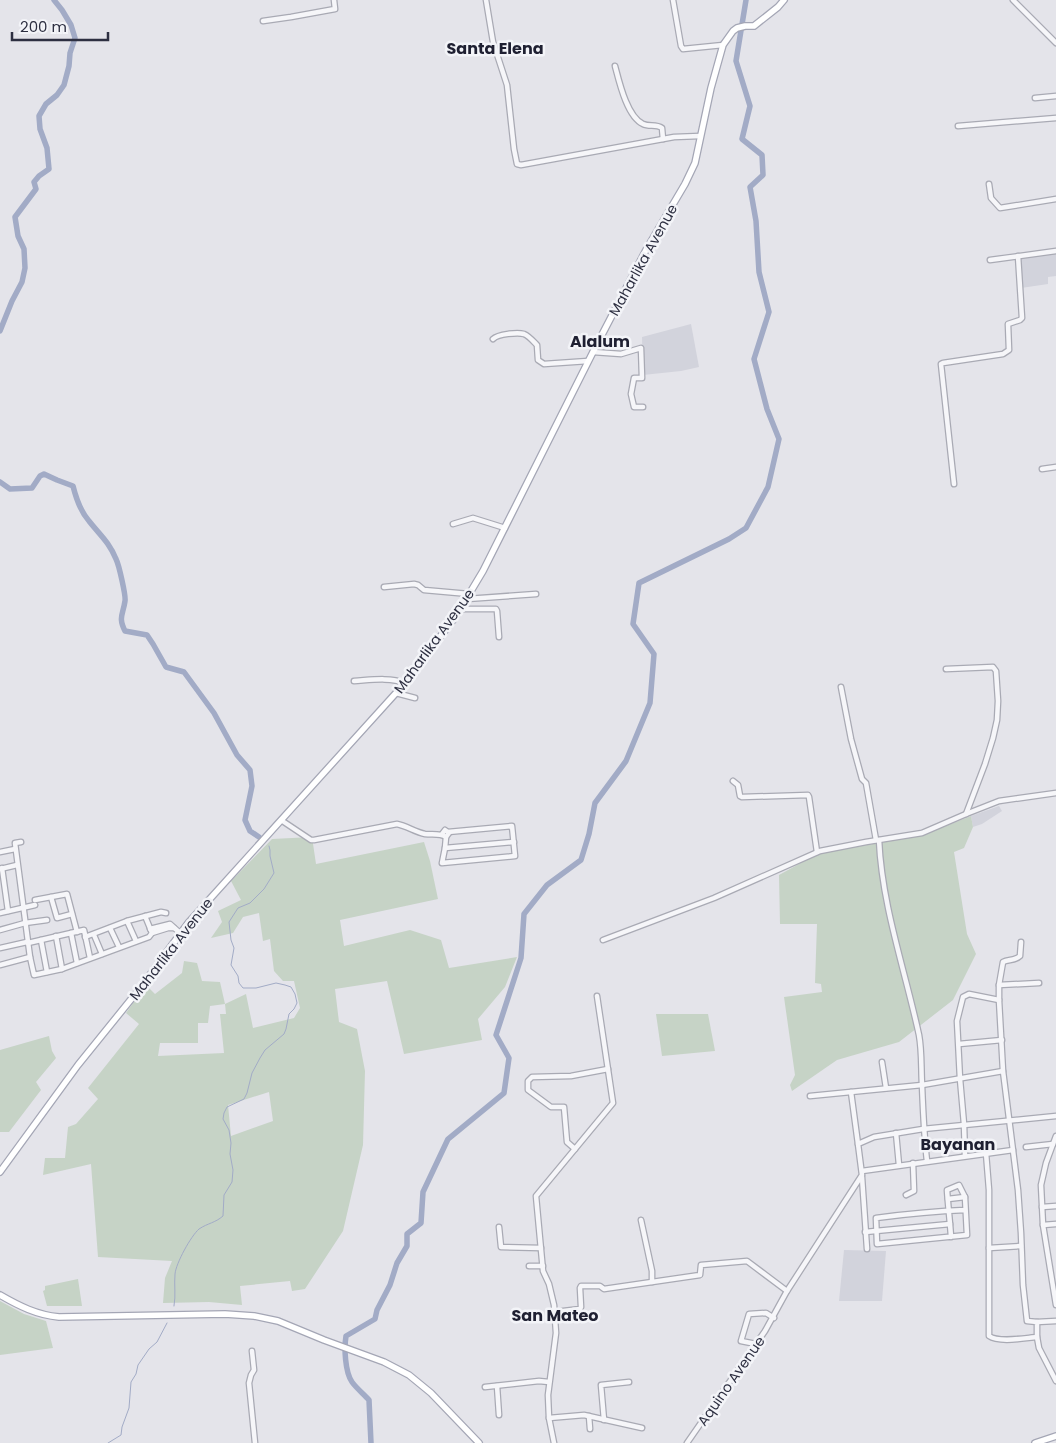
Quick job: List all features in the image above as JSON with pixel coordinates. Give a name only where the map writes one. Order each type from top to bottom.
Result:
[{"type":"main road","name":"Maharlika Avenue","points":[[0,1172],[78,1065],[141,987],[180,933],[405,683],[460,609],[484,571],[588,361],[646,250],[685,184],[694,163],[723,45],[737,28],[754,26],[784,0]]},
{"type":"main road","points":[[0,1295],[26,1309],[48,1316],[218,1314],[254,1316],[278,1321],[397,1368],[421,1384],[479,1443]]},
{"type":"main road","points":[[1035,1443],[1056,1436]]},
{"type":"street","points":[[263,20],[336,9],[334,0]]},
{"type":"street","points":[[486,0],[493,42],[506,85],[517,164],[521,165],[674,137],[700,136]]},
{"type":"street","points":[[673,0],[681,46],[684,49],[723,45]]},
{"type":"street","points":[[1013,0],[1056,43]]},
{"type":"street","points":[[615,66],[621,92],[634,117],[643,124],[662,128],[663,139]]},
{"type":"street","points":[[1035,98],[1056,96]]},
{"type":"street","points":[[958,126],[1056,118]]},
{"type":"street","points":[[989,184],[991,198],[1000,208],[1056,200]]},
{"type":"street","points":[[990,260],[1056,251]]},
{"type":"street","points":[[954,484],[941,364],[1008,352],[1008,324],[1022,318],[1018,256]]},
{"type":"street","points":[[493,339],[504,334],[524,334],[537,344],[538,360],[544,364],[588,361]]},
{"type":"street","points":[[593,352],[621,354],[641,348],[642,378],[634,378],[631,394],[634,407],[643,407]]},
{"type":"street","points":[[1042,470],[1056,467]]},
{"type":"street","points":[[453,524],[473,518],[505,528]]},
{"type":"street","points":[[384,586],[414,584],[424,590],[468,596],[536,594]]},
{"type":"street","points":[[460,609],[496,609],[499,637]]},
{"type":"street","points":[[946,669],[993,667],[996,671],[997,720],[985,764],[966,814]]},
{"type":"street","points":[[354,681],[377,679],[397,680],[405,683]]},
{"type":"street","points":[[841,687],[851,739],[862,779],[866,783],[885,892],[901,968],[919,1036],[927,1161]]},
{"type":"street","points":[[396,693],[416,698]]},
{"type":"street","points":[[733,781],[738,785],[740,796],[742,797],[808,795],[816,852]]},
{"type":"street","points":[[603,940],[714,898],[816,852],[877,840],[922,834],[999,801],[1056,792]]},
{"type":"street","points":[[280,820],[311,840],[397,824],[427,834],[445,834],[512,826],[514,856],[442,863],[445,834]]},
{"type":"street","points":[[21,842],[15,843],[15,849],[22,908],[34,975],[62,969],[149,937],[151,931],[145,916]]},
{"type":"street","points":[[445,848],[514,842]]},
{"type":"street","points":[[0,852],[15,849]]},
{"type":"street","points":[[8,911],[1,868],[17,865]]},
{"type":"street","points":[[0,913],[67,894],[77,932]]},
{"type":"street","points":[[51,897],[57,918],[72,914]]},
{"type":"street","points":[[85,938],[127,921],[161,912],[166,913]]},
{"type":"street","points":[[0,930],[25,923],[47,920]]},
{"type":"street","points":[[127,921],[136,941]]},
{"type":"street","points":[[110,928],[119,947]]},
{"type":"street","points":[[151,931],[174,928],[180,933]]},
{"type":"street","points":[[0,948],[84,930],[90,958]]},
{"type":"street","points":[[71,933],[77,963]]},
{"type":"street","points":[[94,935],[102,954]]},
{"type":"street","points":[[56,936],[62,969]]},
{"type":"street","points":[[41,940],[47,972]]},
{"type":"street","points":[[1021,942],[1020,956],[1003,962],[999,985],[1003,1071],[1018,1190],[1027,1322],[1056,1321]]},
{"type":"street","points":[[0,965],[30,957]]},
{"type":"street","points":[[999,985],[1039,983]]},
{"type":"street","points":[[966,1156],[957,1021],[963,997],[969,994],[999,1000]]},
{"type":"street","points":[[554,1443],[548,1395],[556,1333],[555,1312],[543,1266],[536,1196],[613,1103],[597,996]]},
{"type":"street","points":[[959,1044],[1002,1040]]},
{"type":"street","points":[[882,1062],[886,1088]]},
{"type":"street","points":[[575,1149],[567,1142],[564,1107],[551,1107],[528,1090],[528,1082],[532,1077],[570,1076],[608,1069]]},
{"type":"street","points":[[810,1096],[922,1085],[1003,1071]]},
{"type":"street","points":[[851,1092],[862,1173],[866,1249]]},
{"type":"street","points":[[858,1144],[874,1137],[924,1129],[1056,1116]]},
{"type":"street","points":[[896,1133],[899,1165]]},
{"type":"street","points":[[1056,1136],[1046,1163],[1042,1185],[1043,1225],[1056,1305]]},
{"type":"street","points":[[1026,1146],[1053,1144]]},
{"type":"street","points":[[862,1173],[899,1165],[1013,1150]]},
{"type":"street","points":[[986,1153],[989,1190],[989,1336],[993,1339],[1005,1340],[1038,1337]]},
{"type":"street","points":[[906,1195],[914,1191],[913,1163]]},
{"type":"street","name":"Aquino Avenue","points":[[687,1443],[774,1318],[788,1291],[862,1173]]},
{"type":"street","points":[[951,1237],[949,1210],[948,1199],[948,1190],[959,1185],[965,1197],[967,1235],[951,1237],[877,1244],[876,1218],[949,1210],[965,1210]]},
{"type":"street","points":[[948,1199],[965,1197]]},
{"type":"street","points":[[1042,1208],[1056,1206]]},
{"type":"street","points":[[641,1220],[652,1271],[652,1282]]},
{"type":"street","points":[[866,1232],[950,1224]]},
{"type":"street","points":[[1043,1225],[1056,1224]]},
{"type":"street","points":[[499,1227],[501,1247],[541,1248]]},
{"type":"street","points":[[989,1248],[1022,1246]]},
{"type":"street","points":[[555,1312],[580,1309],[581,1286],[600,1286],[604,1289],[700,1275],[701,1264],[747,1261],[788,1291]]},
{"type":"street","points":[[529,1266],[543,1266]]},
{"type":"street","points":[[756,1344],[741,1341],[749,1314],[766,1313],[774,1318]]},
{"type":"street","points":[[1038,1322],[1041,1352],[1056,1381]]},
{"type":"street","points":[[252,1351],[254,1370],[249,1383],[255,1443]]},
{"type":"street","points":[[485,1387],[539,1381],[549,1382]]},
{"type":"street","points":[[604,1420],[601,1385],[629,1382]]},
{"type":"street","points":[[497,1386],[499,1415]]},
{"type":"street","points":[[550,1418],[580,1415],[642,1428]]},
{"type":"street","points":[[589,1416],[590,1429]]},
{"type":"shaded area","points":[[1056,252],[1056,276],[1048,277],[1048,284],[1021,288],[1019,257]]},
{"type":"shaded area","points":[[691,324],[699,367],[643,375],[642,337]]},
{"type":"shaded area","points":[[999,806],[1002,811],[982,824],[973,827],[971,816]]},
{"type":"shaded area","points":[[844,1250],[886,1251],[882,1301],[839,1301]]},
{"type":"green space","points":[[971,816],[973,827],[964,848],[954,852],[967,934],[976,954],[953,1000],[899,1042],[837,1060],[792,1091],[790,1085],[795,1075],[784,997],[822,992],[821,984],[815,983],[817,924],[780,924],[779,875],[819,853],[921,836]]},
{"type":"green space","points":[[312,837],[316,864],[424,842],[438,899],[340,920],[344,946],[410,930],[441,940],[449,968],[517,957],[505,987],[478,1019],[482,1040],[404,1054],[387,981],[335,989],[339,1022],[357,1029],[365,1071],[363,1145],[343,1231],[305,1289],[292,1291],[290,1281],[240,1286],[242,1305],[209,1302],[163,1303],[165,1278],[172,1261],[98,1257],[91,1164],[43,1175],[45,1158],[65,1158],[68,1127],[76,1124],[98,1099],[88,1088],[139,1024],[126,1013],[146,985],[155,994],[182,973],[184,961],[197,963],[202,981],[220,982],[225,1004],[246,994],[253,1028],[294,1018],[300,1008],[294,981],[283,981],[274,971],[270,939],[263,941],[259,913],[243,917],[233,933],[211,938],[222,922],[218,911],[241,900],[231,881],[272,839]],"holes":[[[225,1004],[226,1014],[220,1014],[224,1053],[158,1056],[160,1043],[198,1043],[198,1023],[208,1023],[210,1006]],[[269,1092],[273,1121],[231,1136],[228,1105]]]},
{"type":"green space","points":[[656,1014],[708,1014],[715,1051],[662,1056]]},
{"type":"green space","points":[[49,1036],[52,1051],[56,1058],[36,1082],[41,1090],[9,1132],[0,1132],[0,1050]]},
{"type":"green space","points":[[78,1279],[82,1306],[47,1306],[43,1291],[45,1286]]},
{"type":"green space","points":[[0,1301],[24,1314],[46,1321],[53,1348],[0,1355]]},
{"type":"waterway","points":[[0,331],[22,282],[25,268],[24,249],[18,236],[15,217],[36,189],[34,182],[49,169],[47,148],[40,129],[39,116],[46,104],[57,95],[64,85],[75,38],[71,25],[54,0]]},
{"type":"waterway","points":[[371,1443],[369,1400],[354,1385],[350,1378],[346,1360],[346,1336],[375,1319],[377,1310],[390,1285],[397,1263],[407,1246],[407,1234],[421,1223],[423,1192],[448,1139],[504,1093],[509,1058],[496,1035],[521,958],[524,914],[547,885],[581,860],[589,834],[595,803],[626,761],[650,703],[654,654],[633,624],[639,583],[729,539],[746,528],[768,487],[779,439],[767,409],[754,359],[769,312],[759,272],[756,221],[750,187],[763,175],[762,155],[742,139],[750,106],[736,61],[746,0]]},
{"type":"waterway","points":[[0,482],[10,489],[32,488],[40,476],[44,474],[73,486],[77,500],[84,513],[107,543],[117,562],[125,598],[121,619],[125,631],[147,635],[166,667],[184,672],[214,713],[237,755],[250,770],[252,786],[245,820],[250,831],[259,837]]},
{"type":"waterway","points":[[174,1306],[175,1274],[184,1250],[199,1229],[223,1216],[224,1195],[232,1182],[231,1143],[229,1130],[223,1119],[224,1113],[227,1107],[244,1099],[252,1073],[260,1058],[265,1050],[284,1034],[289,1014],[297,1003],[291,987],[285,985],[276,983],[256,988],[243,988],[231,965],[234,948],[229,922],[238,908],[250,903],[264,889],[274,873],[269,846]]},
{"type":"waterway","points":[[108,1443],[121,1435],[129,1408],[131,1382],[136,1374],[138,1365],[149,1349],[157,1342],[167,1323]]},
{"type":"district","name":"Santa Elena","points":[[495,48]]},
{"type":"district","name":"Alalum","points":[[600,341]]},
{"type":"district","name":"Bayanan","points":[[958,1144]]},
{"type":"district","name":"San Mateo","points":[[555,1315]]}]
